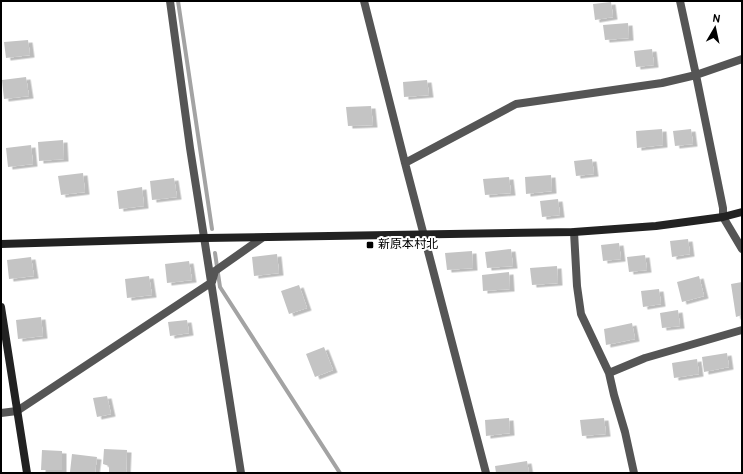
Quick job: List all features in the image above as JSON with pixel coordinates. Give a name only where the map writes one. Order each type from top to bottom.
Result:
[{"type":"street","points":[[170,1],[190,148],[241,473]]},
{"type":"street","points":[[364,1],[486,473]]},
{"type":"street","points":[[680,1],[723,208],[723,217],[742,249]]},
{"type":"street","points":[[405,163],[516,104],[662,83],[696,75],[742,59]]},
{"type":"street","points":[[1,244],[205,238],[574,232],[656,226],[723,217],[742,212]]},
{"type":"street","points":[[574,232],[577,286],[581,314],[609,373],[625,432],[634,473]]},
{"type":"street","points":[[1,412],[17,411],[212,282],[218,269],[262,238]]},
{"type":"street","points":[[1,307],[27,473]]},
{"type":"street","points":[[609,373],[645,358],[742,330]]},
{"type":"building","points":[[611,2],[613,17],[595,20],[593,4]]},
{"type":"building","points":[[628,23],[629,38],[605,40],[603,25]]},
{"type":"building","points":[[28,40],[30,55],[6,58],[4,42]]},
{"type":"building","points":[[652,49],[654,65],[636,67],[634,51]]},
{"type":"building","points":[[26,77],[29,96],[4,99],[2,80]]},
{"type":"building","points":[[427,80],[429,95],[404,97],[403,82]]},
{"type":"building","points":[[371,106],[373,125],[348,126],[346,107]]},
{"type":"building","points":[[662,129],[663,145],[637,148],[636,131]]},
{"type":"building","points":[[691,129],[693,144],[675,146],[673,131]]},
{"type":"building","points":[[63,140],[64,159],[39,161],[38,142]]},
{"type":"building","points":[[31,145],[33,164],[8,167],[6,148]]},
{"type":"building","points":[[592,159],[594,174],[576,176],[574,161]]},
{"type":"building","points":[[83,173],[85,192],[61,195],[58,176]]},
{"type":"building","points":[[551,175],[552,191],[526,194],[525,177]]},
{"type":"building","points":[[509,177],[511,193],[485,195],[483,179]]},
{"type":"building","points":[[174,178],[177,197],[152,200],[150,181]]},
{"type":"building","points":[[142,187],[144,206],[119,209],[117,191]]},
{"type":"building","points":[[558,199],[560,215],[542,217],[540,201]]},
{"type":"building","points":[[688,239],[690,254],[672,257],[670,241]]},
{"type":"building","points":[[619,243],[621,259],[603,261],[601,245]]},
{"type":"building","points":[[511,249],[513,266],[487,268],[485,252]]},
{"type":"building","points":[[472,251],[473,268],[447,270],[445,253]]},
{"type":"building","points":[[277,254],[279,273],[254,276],[252,257]]},
{"type":"building","points":[[645,255],[647,270],[629,272],[627,257]]},
{"type":"building","points":[[31,257],[34,276],[9,279],[7,260]]},
{"type":"building","points":[[189,261],[192,280],[167,283],[165,264]]},
{"type":"building","points":[[557,266],[558,283],[532,285],[530,268]]},
{"type":"building","points":[[509,272],[510,289],[483,291],[482,275]]},
{"type":"building","points":[[149,276],[152,295],[127,298],[125,279]]},
{"type":"building","points":[[699,276],[704,296],[682,302],[677,282]]},
{"type":"building","points":[[742,282],[742,315],[736,317],[731,284]]},
{"type":"building","points":[[299,285],[307,308],[289,314],[281,291]]},
{"type":"building","points":[[659,289],[661,304],[643,307],[641,291]]},
{"type":"building","points":[[678,310],[680,326],[662,328],[660,313]]},
{"type":"building","points":[[41,317],[43,336],[18,339],[16,320]]},
{"type":"building","points":[[187,320],[189,333],[170,336],[168,322]]},
{"type":"building","points":[[632,323],[635,339],[606,345],[604,329]]},
{"type":"building","points":[[324,347],[333,370],[315,377],[306,354]]},
{"type":"building","points":[[727,353],[729,367],[704,372],[702,357]]},
{"type":"building","points":[[697,359],[699,374],[674,378],[672,363]]},
{"type":"building","points":[[107,396],[111,414],[97,417],[93,398]]},
{"type":"building","points":[[509,418],[510,433],[486,436],[485,420]]},
{"type":"building","points":[[604,418],[606,434],[582,436],[580,420]]},
{"type":"building","points":[[104,449],[127,450],[126,473],[109,473],[109,466],[103,464]]},
{"type":"building","points":[[42,450],[62,451],[62,470],[41,470]]},
{"type":"building","points":[[72,454],[97,457],[95,473],[70,472]]},
{"type":"building","points":[[527,461],[529,473],[496,473],[495,466]]},
{"type":"waterway","points":[[178,1],[212,229]]},
{"type":"waterway","points":[[215,253],[220,287],[340,473]]},
{"type":"place","name":"新原本村北","points":[[370,245]]}]
